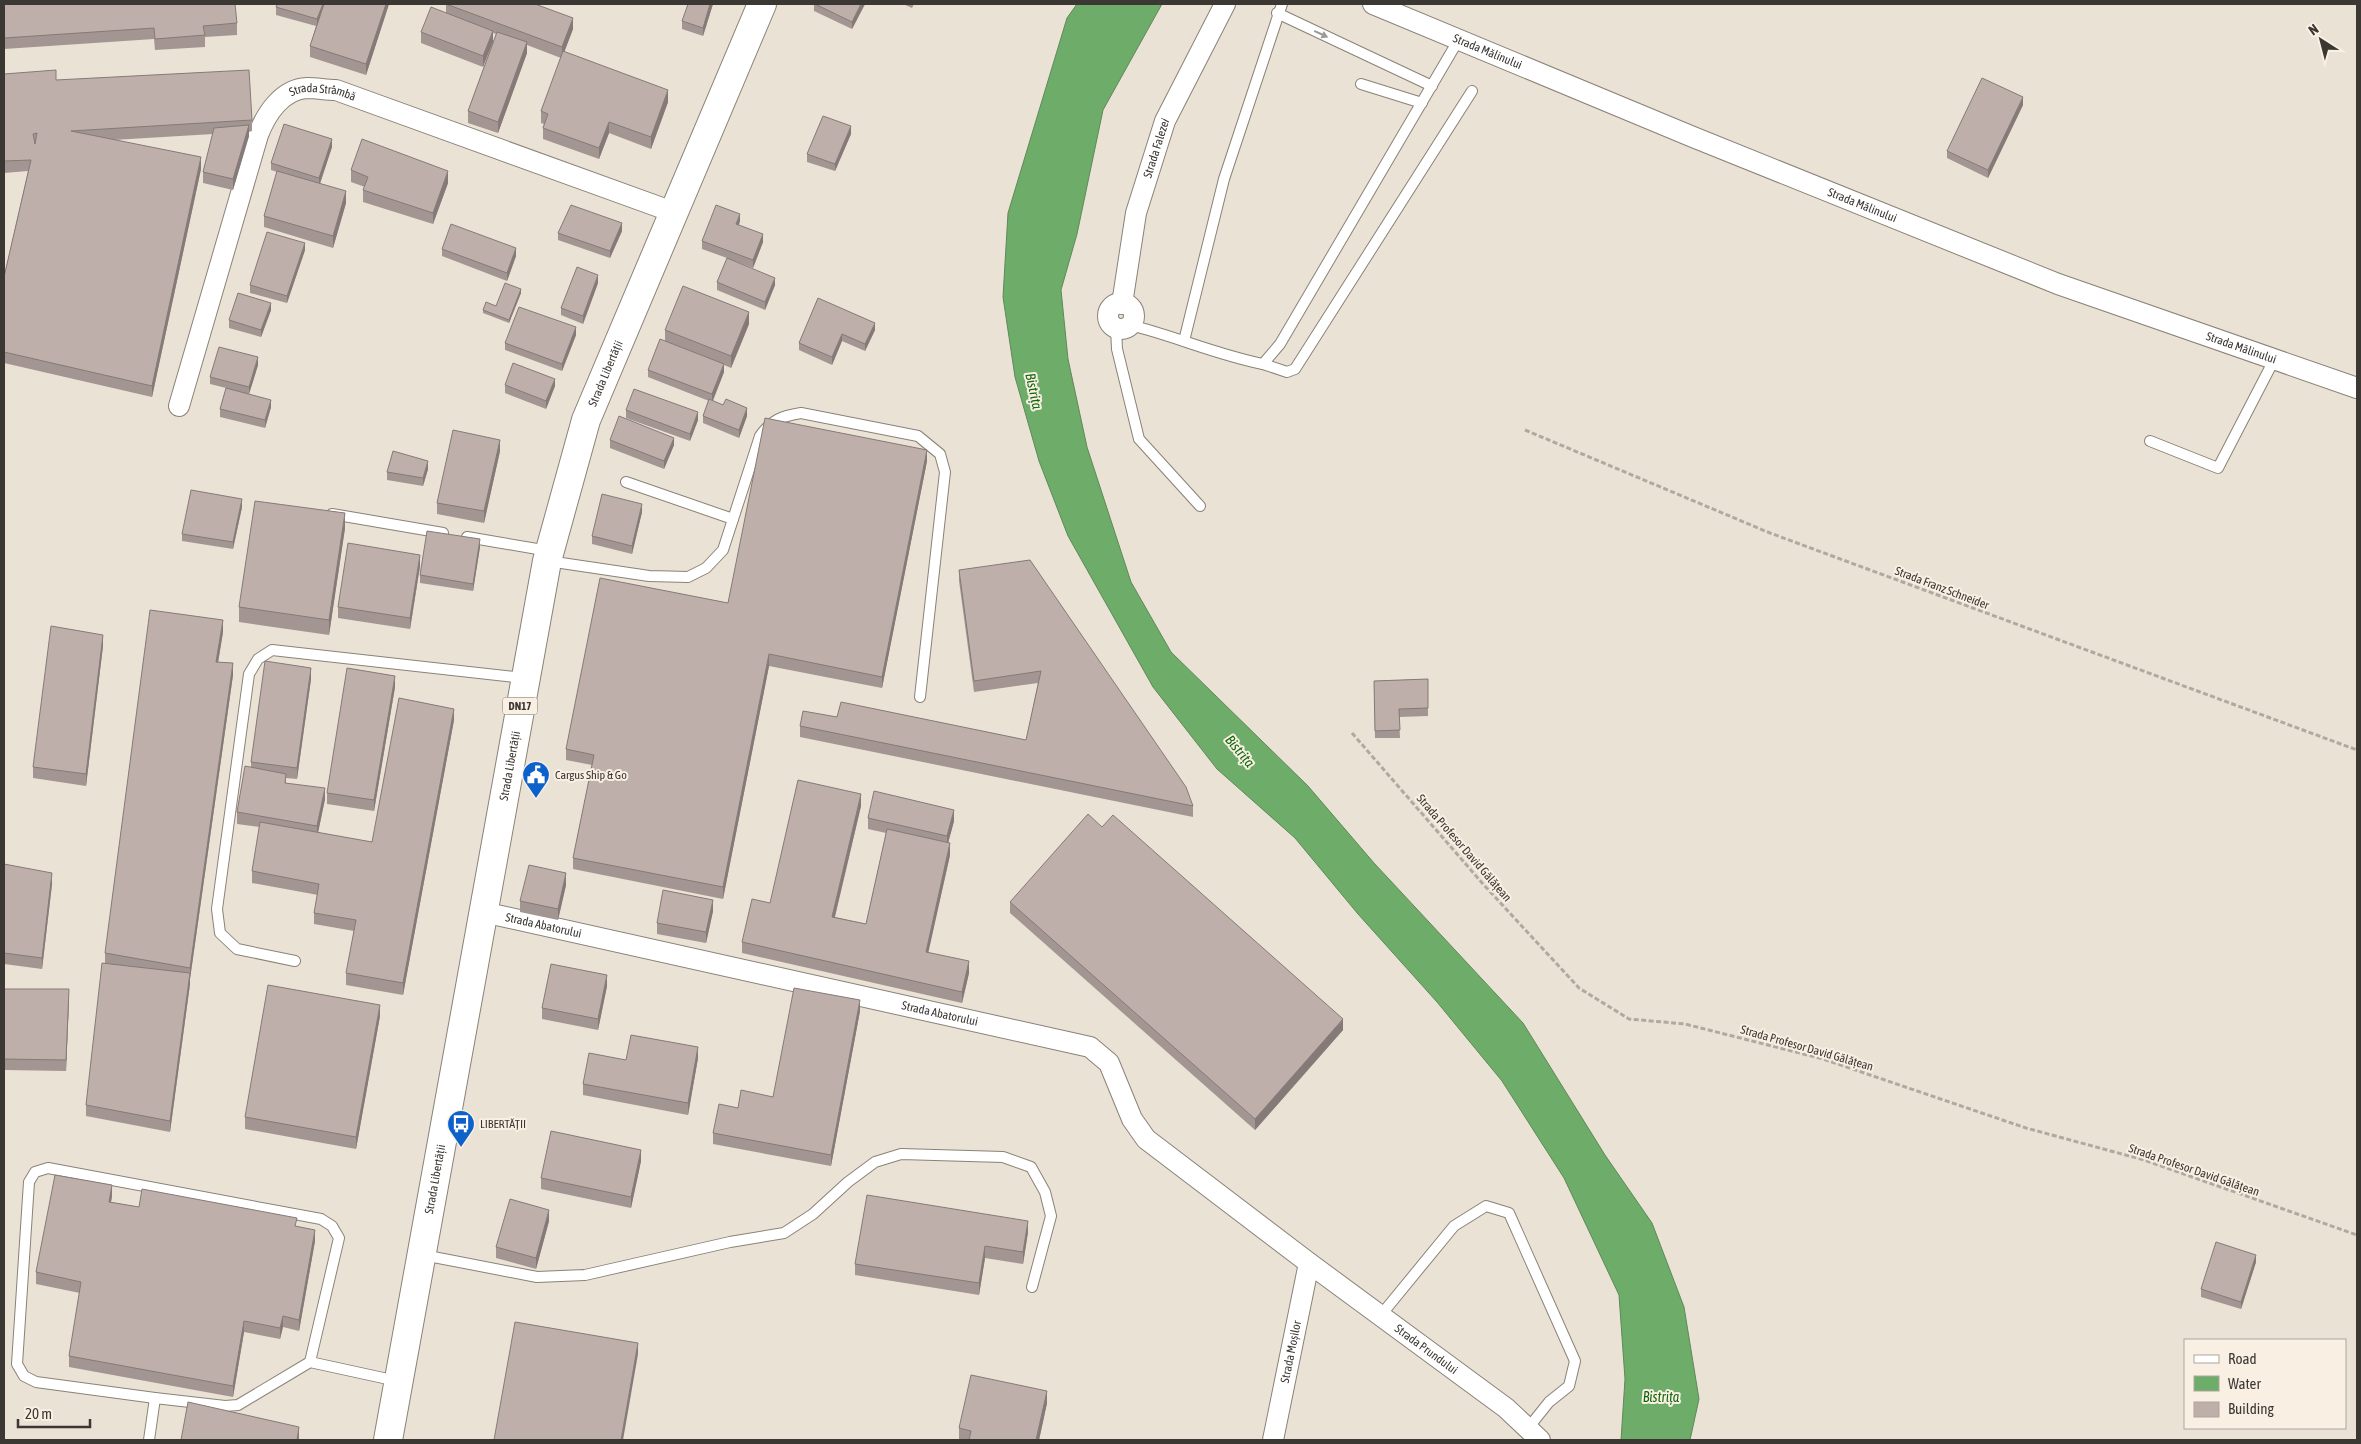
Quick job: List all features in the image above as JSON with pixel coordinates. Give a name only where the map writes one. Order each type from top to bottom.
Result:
[{"type":"main road","name":"Strada Libertății","points":[[388,1440],[482,912],[549,556],[586,420],[762,4]]},
{"type":"street","name":"Strada Falezei","points":[[1125,319],[1136,213],[1165,121],[1225,4]]},
{"type":"street","name":"Strada Mălinului","points":[[1373,4],[1702,141],[2058,284],[2357,388]]},
{"type":"street","name":"Strada Strâmbă","points":[[179,406],[258,135],[266,115],[286,95],[306,88],[336,90],[673,212]]},
{"type":"street","name":"Strada Abatorului","points":[[482,912],[1090,1047],[1109,1063],[1132,1119],[1146,1139],[1309,1263]]},
{"type":"street","name":"Strada Prundului","points":[[1309,1263],[1506,1408],[1534,1434]]},
{"type":"street","name":"Strada Moșilor","points":[[1273,1440],[1309,1263]]},
{"type":"lane","points":[[1184,341],[1224,180],[1279,9],[1432,86]]},
{"type":"lane","points":[[1263,364],[1280,344],[1459,39]]},
{"type":"lane","points":[[1361,84],[1422,103]]},
{"type":"lane","points":[[1200,506],[1139,438],[1117,349],[1125,319],[1239,359],[1287,372],[1295,369],[1472,91]]},
{"type":"lane","points":[[2150,441],[2218,468],[2274,360]]},
{"type":"lane","points":[[318,512],[649,576],[688,577],[706,568],[723,550],[760,436],[771,422],[783,416],[801,413],[918,436],[940,454],[945,472],[920,697]]},
{"type":"lane","points":[[626,482],[733,520]]},
{"type":"lane","points":[[295,962],[237,949],[220,933],[217,909],[249,674],[258,659],[272,650],[526,678]]},
{"type":"lane","points":[[421,1254],[537,1277],[585,1274],[730,1242],[784,1233],[813,1214],[848,1182],[875,1162],[901,1154],[1004,1157],[1032,1167],[1045,1192],[1050,1216],[1032,1287]]},
{"type":"lane","points":[[310,1362],[339,1238],[332,1226],[321,1219],[48,1168],[35,1172],[29,1182],[16,1364],[24,1376],[36,1382],[225,1406],[238,1405],[310,1362],[398,1381]]},
{"type":"lane","points":[[1381,1315],[1454,1226],[1486,1206],[1509,1214],[1575,1361],[1569,1386],[1550,1402],[1534,1434]]},
{"type":"lane","points":[[149,1440],[155,1398]]},
{"type":"path","name":"Strada Franz Schneider","points":[[1525,430],[1770,533],[2357,750]]},
{"type":"path","name":"Strada Profesor David Gălățean","points":[[1352,733],[1483,884],[1579,988],[1630,1019],[1685,1024],[1822,1059],[2026,1128],[2144,1160],[2357,1235]]},
{"type":"water","name":"Bistrița","points":[[1077,4],[1162,4],[1103,110],[1077,234],[1061,290],[1068,359],[1087,447],[1131,582],[1171,652],[1308,786],[1374,863],[1523,1023],[1605,1155],[1652,1223],[1684,1307],[1699,1399],[1690,1440],[1621,1440],[1625,1379],[1619,1295],[1564,1178],[1502,1081],[1437,1002],[1358,914],[1295,838],[1217,769],[1153,687],[1068,536],[1039,461],[1015,377],[1003,297],[1008,213],[1067,18]]},
{"type":"building","points":[[4,4],[235,4],[237,23],[203,26],[205,35],[155,39],[154,28],[4,38]]},
{"type":"building","points":[[277,4],[323,4],[317,19],[276,7]]},
{"type":"building","points":[[324,4],[386,4],[366,64],[310,46]]},
{"type":"building","points":[[446,4],[535,4],[573,18],[562,47]]},
{"type":"building","points":[[688,4],[710,4],[703,28],[682,21]]},
{"type":"building","points":[[815,4],[861,4],[852,22]]},
{"type":"building","points":[[431,7],[493,31],[483,56],[421,32]]},
{"type":"building","points":[[497,32],[527,42],[498,122],[468,111]]},
{"type":"building","points":[[563,51],[668,90],[651,137],[609,122],[599,148],[543,128],[548,114],[541,111]]},
{"type":"building","points":[[56,70],[56,80],[249,70],[252,120],[71,131],[201,157],[152,386],[4,352],[4,277],[31,160],[4,161],[4,74]],"holes":[[[37,133],[35,144],[33,134]]]},
{"type":"building","points":[[1982,78],[2023,97],[1988,170],[1947,151]]},
{"type":"building","points":[[823,116],[851,126],[835,164],[807,154]]},
{"type":"building","points":[[284,124],[332,139],[319,178],[271,163]]},
{"type":"building","points":[[249,125],[233,179],[203,172],[214,128]]},
{"type":"building","points":[[362,139],[448,171],[433,213],[363,190],[368,177],[351,170]]},
{"type":"building","points":[[277,171],[346,191],[333,236],[264,216]]},
{"type":"building","points":[[571,205],[622,223],[610,251],[558,233]]},
{"type":"building","points":[[716,205],[740,214],[736,224],[763,234],[753,260],[702,241]]},
{"type":"building","points":[[451,224],[516,248],[507,273],[442,249]]},
{"type":"building","points":[[267,232],[305,243],[287,296],[250,285]]},
{"type":"building","points":[[727,258],[775,278],[765,302],[717,282]]},
{"type":"building","points":[[577,267],[598,275],[583,316],[561,308]]},
{"type":"building","points":[[505,283],[521,289],[509,320],[483,310],[486,302],[496,306]]},
{"type":"building","points":[[683,286],[749,312],[731,356],[665,330]]},
{"type":"building","points":[[238,293],[271,303],[261,330],[229,320]]},
{"type":"building","points":[[818,298],[875,323],[865,344],[842,334],[832,357],[799,343]]},
{"type":"building","points":[[519,307],[576,327],[562,364],[505,343]]},
{"type":"building","points":[[660,339],[724,364],[712,394],[648,370]]},
{"type":"building","points":[[219,347],[258,357],[249,387],[210,377]]},
{"type":"building","points":[[513,363],[555,379],[546,401],[505,385]]},
{"type":"building","points":[[226,388],[271,400],[265,420],[220,409]]},
{"type":"building","points":[[634,389],[698,412],[690,434],[626,410]]},
{"type":"building","points":[[709,399],[723,405],[726,399],[747,408],[739,430],[703,416]]},
{"type":"building","points":[[619,416],[674,438],[664,461],[610,440]]},
{"type":"building","points":[[765,418],[927,450],[882,677],[769,654],[723,887],[573,858],[594,755],[566,749],[600,578],[728,603]]},
{"type":"building","points":[[453,430],[500,440],[484,511],[437,503]]},
{"type":"building","points":[[393,451],[428,461],[423,478],[387,472]]},
{"type":"building","points":[[191,490],[242,499],[233,542],[182,534]]},
{"type":"building","points":[[602,494],[642,504],[632,546],[592,536]]},
{"type":"building","points":[[255,501],[345,513],[329,620],[239,607]]},
{"type":"building","points":[[427,531],[480,539],[473,584],[420,575]]},
{"type":"building","points":[[348,543],[420,555],[410,618],[338,607]]},
{"type":"building","points":[[1030,560],[1186,787],[1193,806],[800,726],[803,711],[837,717],[841,702],[1026,740],[1041,671],[974,681],[959,570]]},
{"type":"building","points":[[150,610],[223,620],[216,662],[233,663],[190,968],[105,953]]},
{"type":"building","points":[[51,626],[103,635],[86,774],[33,767]]},
{"type":"building","points":[[265,661],[311,668],[297,768],[251,762]]},
{"type":"building","points":[[347,668],[395,676],[374,800],[327,793]]},
{"type":"building","points":[[1428,679],[1428,708],[1399,709],[1400,730],[1375,731],[1374,681]]},
{"type":"building","points":[[399,698],[454,709],[403,983],[346,973],[356,920],[314,913],[319,884],[252,871],[260,822],[372,842]]},
{"type":"building","points":[[245,766],[286,774],[285,783],[325,788],[317,826],[237,812]]},
{"type":"building","points":[[798,780],[861,794],[832,917],[866,924],[887,829],[950,843],[926,952],[969,961],[962,992],[742,942],[752,899],[770,903]]},
{"type":"building","points":[[874,791],[954,810],[947,836],[868,818]]},
{"type":"building","points":[[1088,814],[1102,827],[1113,815],[1343,1019],[1255,1119],[1010,902]]},
{"type":"building","points":[[4,864],[52,873],[42,958],[4,953]]},
{"type":"building","points":[[529,865],[566,873],[558,909],[520,901]]},
{"type":"building","points":[[663,890],[713,900],[706,932],[657,923]]},
{"type":"building","points":[[102,963],[190,973],[170,1121],[86,1105]]},
{"type":"building","points":[[551,964],[607,975],[598,1019],[542,1008]]},
{"type":"building","points":[[268,985],[380,1005],[356,1137],[245,1117]]},
{"type":"building","points":[[794,988],[860,1000],[831,1155],[713,1133],[719,1104],[738,1108],[741,1090],[773,1097]]},
{"type":"building","points":[[4,989],[69,989],[66,1060],[4,1059]]},
{"type":"building","points":[[631,1035],[698,1047],[688,1103],[583,1084],[589,1053],[626,1060]]},
{"type":"building","points":[[551,1131],[641,1150],[631,1197],[541,1178]]},
{"type":"building","points":[[55,1175],[112,1185],[109,1202],[139,1207],[142,1189],[297,1218],[295,1226],[315,1230],[299,1320],[283,1316],[280,1328],[244,1321],[233,1386],[69,1356],[81,1282],[36,1272]]},
{"type":"building","points":[[867,1195],[1028,1221],[1023,1252],[985,1246],[979,1283],[855,1264]]},
{"type":"building","points":[[510,1199],[549,1210],[536,1258],[496,1247]]},
{"type":"building","points":[[2216,1242],[2256,1255],[2241,1302],[2201,1289]]},
{"type":"building","points":[[515,1322],[638,1343],[621,1440],[494,1440]]},
{"type":"building","points":[[971,1375],[1047,1391],[1036,1440],[969,1440],[971,1431],[959,1428]]},
{"type":"building","points":[[188,1402],[299,1427],[297,1440],[181,1440]]},
{"type":"place","name":"Cargus Ship & Go","points":[[536,799]]},
{"type":"place","name":"LIBERTĂȚII","points":[[461,1148]]}]
